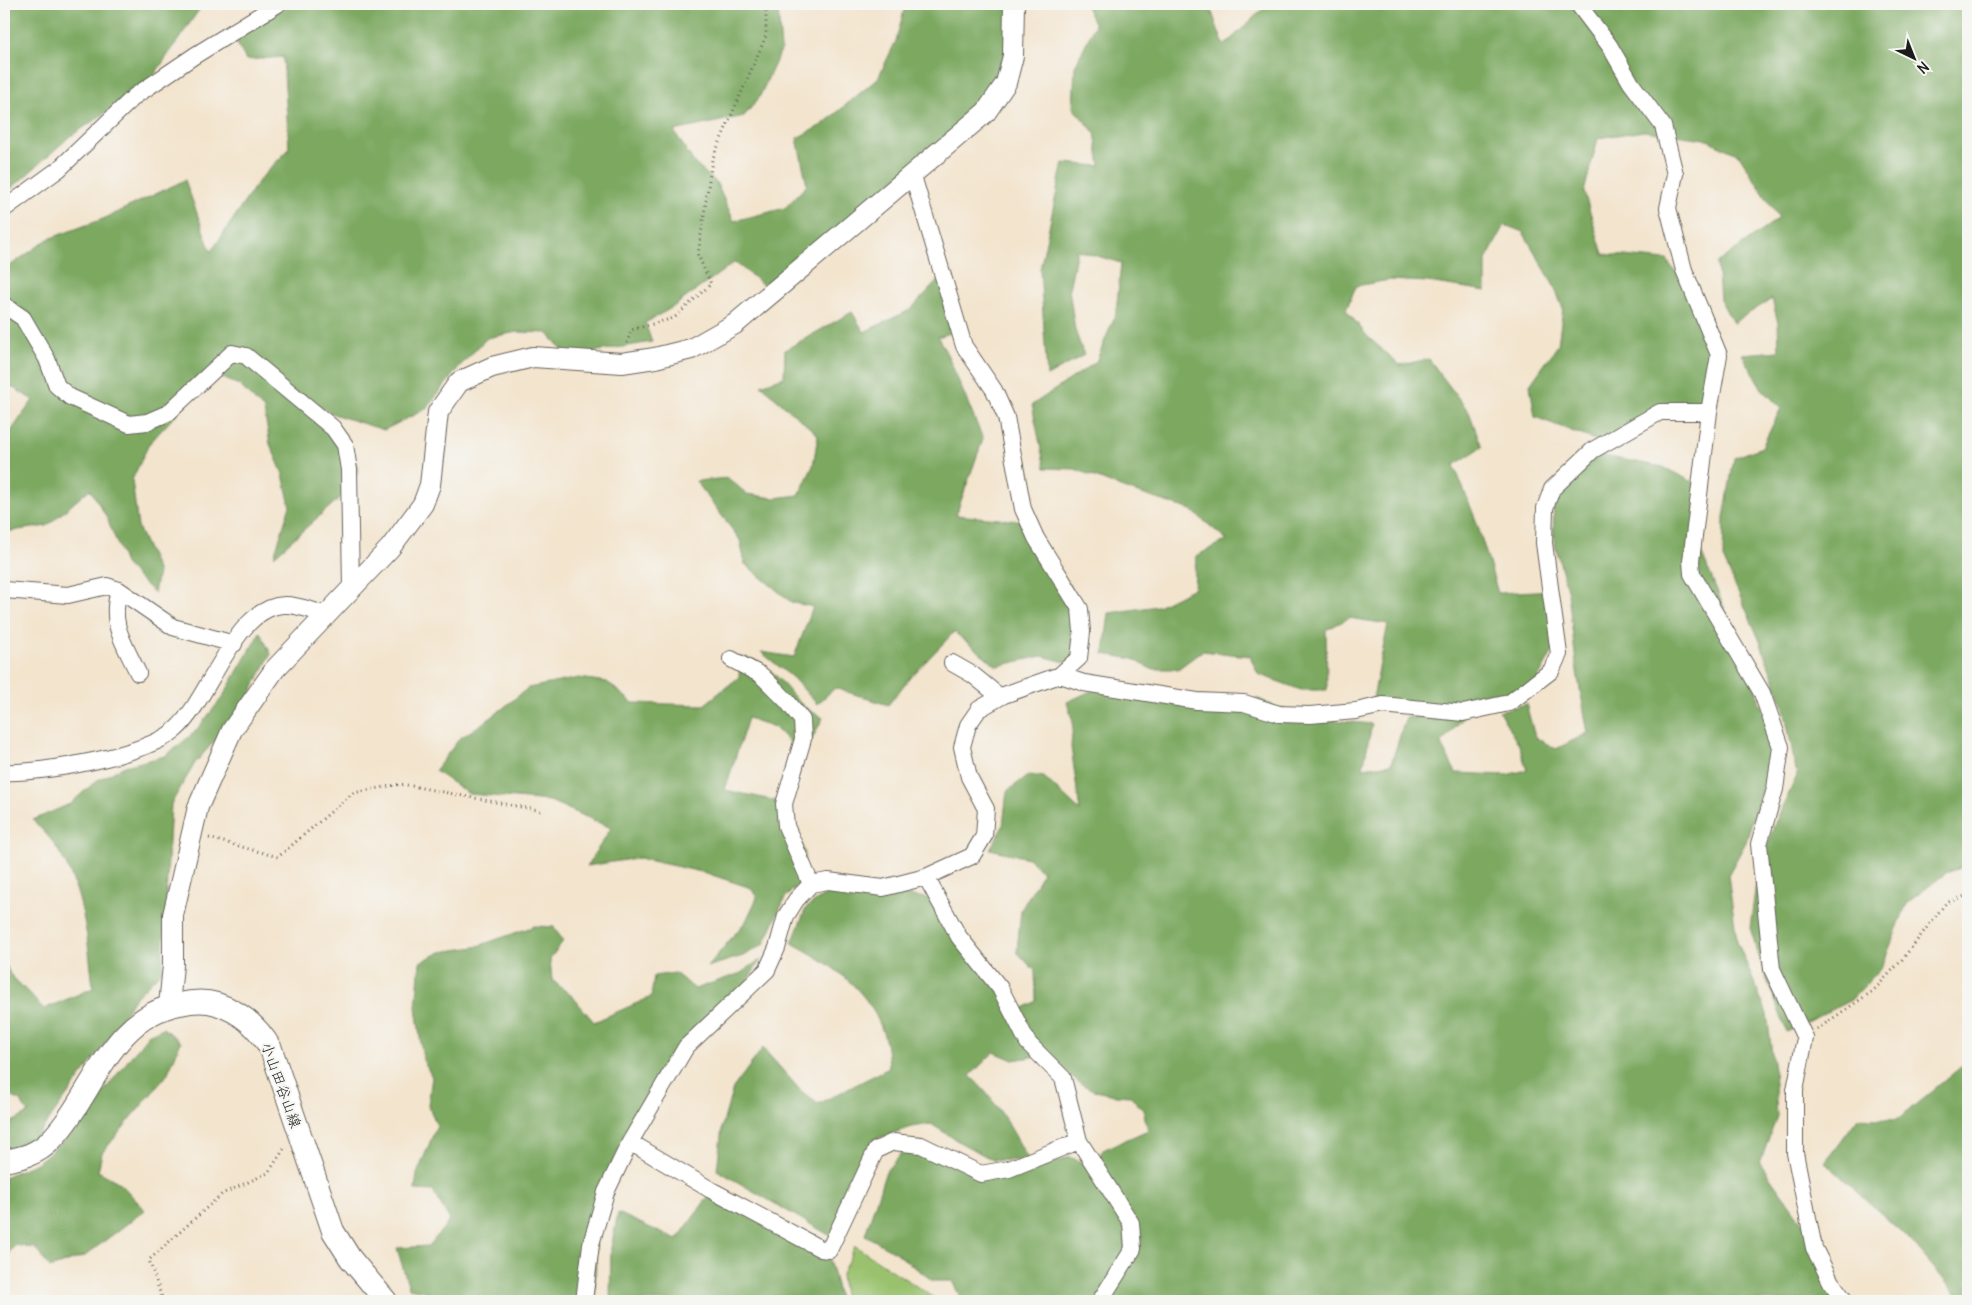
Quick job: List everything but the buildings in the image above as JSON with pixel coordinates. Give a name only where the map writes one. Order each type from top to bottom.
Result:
[{"type":"main road","name":"小山田谷山線","points":[[4,1161],[25,1157],[50,1141],[68,1118],[97,1069],[125,1034],[155,1012],[169,1006],[197,1000],[223,1006],[248,1020],[263,1036],[271,1049],[333,1230],[350,1258],[386,1301]]},
{"type":"street","points":[[4,209],[59,169],[135,96],[278,4]]},
{"type":"street","points":[[169,1006],[173,965],[173,915],[198,807],[232,730],[275,669],[325,614],[390,548],[423,504],[430,484],[438,412],[459,382],[492,366],[533,357],[622,363],[655,358],[691,349],[735,324],[913,176],[986,112],[1006,83],[1013,56],[1014,4]]},
{"type":"street","points":[[1578,4],[1610,45],[1631,83],[1662,126],[1675,174],[1668,208],[1684,270],[1719,355],[1709,412],[1691,561],[1692,574],[1762,693],[1781,747],[1775,789],[1759,844],[1772,969],[1804,1038],[1795,1090],[1795,1154],[1814,1248],[1830,1282],[1845,1301]]},
{"type":"street","points":[[584,1301],[590,1244],[606,1192],[630,1142],[686,1047],[767,970],[777,948],[786,916],[796,900],[811,884],[828,881],[883,888],[926,877],[972,856],[984,836],[986,808],[969,777],[962,747],[968,725],[978,709],[1000,697],[1060,675],[1078,658],[1082,632],[1080,609],[1036,538],[1023,509],[1006,417],[994,390],[964,346],[913,176]]},
{"type":"street","points":[[4,306],[23,318],[47,359],[57,386],[70,396],[129,424],[147,422],[168,413],[232,353],[246,356],[332,428],[345,445],[349,470],[351,588]]},
{"type":"street","points":[[1060,675],[1084,683],[1197,701],[1244,703],[1279,714],[1310,715],[1356,711],[1383,705],[1463,713],[1509,703],[1551,671],[1559,654],[1544,543],[1545,508],[1552,488],[1592,450],[1660,412],[1709,412]]},
{"type":"street","points":[[4,590],[68,595],[107,586],[119,590],[173,627],[234,644]]},
{"type":"street","points":[[119,590],[114,608],[118,629],[138,673]]},
{"type":"street","points":[[4,772],[22,773],[108,758],[146,745],[174,731],[195,708],[248,623],[267,609],[285,604],[325,614]]},
{"type":"street","points":[[731,659],[761,676],[787,700],[802,720],[803,739],[784,804],[786,826],[811,884]]},
{"type":"street","points":[[952,663],[1000,697]]},
{"type":"street","points":[[926,877],[959,937],[1000,988],[1028,1043],[1063,1078],[1079,1141],[1131,1223],[1133,1249],[1100,1301]]},
{"type":"street","points":[[630,1142],[711,1190],[821,1249],[829,1250],[876,1150],[893,1142],[921,1145],[981,1174],[1009,1169],[1079,1141]]},
{"type":"path","points":[[622,363],[632,330],[674,318],[711,284],[698,255],[712,160],[766,36],[766,4]]},
{"type":"path","points":[[192,833],[278,857],[353,793],[401,784],[542,811]]},
{"type":"path","points":[[1804,1038],[1873,991],[1901,961],[1946,903],[1968,895]]},
{"type":"path","points":[[163,1301],[149,1260],[222,1194],[268,1173],[297,1129]]},
{"type":"green space","points":[[4,4],[203,4],[148,84],[68,138],[12,188],[4,189]]},
{"type":"green space","points":[[290,4],[452,4],[454,6],[456,4],[780,4],[778,7],[781,50],[759,98],[744,116],[674,131],[695,164],[716,182],[734,221],[785,208],[807,185],[797,138],[822,125],[878,78],[896,41],[904,10],[902,4],[1022,4],[1000,89],[768,289],[735,262],[673,307],[645,323],[652,342],[568,356],[547,333],[517,332],[487,338],[460,366],[426,409],[384,430],[336,415],[310,402],[321,429],[342,442],[359,468],[350,489],[274,556],[290,506],[283,474],[270,444],[264,410],[239,385],[213,374],[149,444],[132,480],[138,527],[158,572],[154,593],[126,566],[107,518],[90,489],[47,526],[4,532],[4,441],[33,400],[4,382],[4,306],[17,305],[4,297],[4,270],[48,239],[103,219],[185,180],[211,252],[260,179],[289,149],[283,57],[246,60],[235,40]]},
{"type":"green space","points":[[1085,4],[1209,4],[1224,46],[1268,4],[1968,4],[1968,865],[1946,873],[1907,903],[1882,967],[1851,1000],[1787,1032],[1765,975],[1750,928],[1757,876],[1775,823],[1797,776],[1784,708],[1760,641],[1723,558],[1724,518],[1734,458],[1762,447],[1781,408],[1762,389],[1742,354],[1779,351],[1778,323],[1772,299],[1733,323],[1720,299],[1717,263],[1779,218],[1739,155],[1705,139],[1644,131],[1598,138],[1584,192],[1603,254],[1667,260],[1694,298],[1710,341],[1713,400],[1667,403],[1603,443],[1535,417],[1530,385],[1558,345],[1563,308],[1551,280],[1523,232],[1505,225],[1486,260],[1486,291],[1428,282],[1389,280],[1356,286],[1346,310],[1368,337],[1400,365],[1429,359],[1469,412],[1482,447],[1454,465],[1477,523],[1498,593],[1555,590],[1560,638],[1535,684],[1491,700],[1426,707],[1371,708],[1388,624],[1349,618],[1326,630],[1327,690],[1301,690],[1258,674],[1250,656],[1202,651],[1178,669],[1151,669],[1133,659],[1104,654],[1109,613],[1158,606],[1194,588],[1196,556],[1227,540],[1191,510],[1123,488],[1075,469],[1045,468],[1032,405],[1096,362],[1116,313],[1121,263],[1077,250],[1069,289],[1075,330],[1084,355],[1047,376],[1040,269],[1063,163],[1100,166],[1095,133],[1073,108],[1075,66],[1095,25]]},
{"type":"green space","points":[[945,273],[964,328],[938,337],[949,358],[983,439],[956,515],[1031,522],[1086,614],[1069,663],[1042,656],[997,666],[954,632],[908,680],[888,705],[835,688],[817,704],[793,678],[761,652],[794,657],[813,607],[791,602],[745,564],[740,540],[696,481],[728,478],[747,494],[774,498],[799,495],[813,466],[818,435],[761,385],[784,377],[785,350],[852,312],[864,332],[910,310]]},
{"type":"green space","points":[[1589,453],[1663,467],[1701,486],[1701,552],[1736,636],[1775,744],[1746,842],[1728,875],[1737,941],[1767,1014],[1774,1070],[1777,1116],[1760,1163],[1812,1236],[1838,1301],[962,1301],[952,1281],[933,1281],[896,1253],[865,1235],[886,1171],[904,1150],[934,1153],[982,1173],[1023,1174],[1070,1157],[1092,1167],[1103,1150],[1148,1130],[1143,1110],[1131,1096],[1104,1093],[1085,1086],[1050,1054],[1013,1060],[994,1052],[970,1076],[996,1105],[1029,1161],[993,1160],[931,1124],[912,1127],[873,1140],[834,1238],[717,1170],[722,1127],[733,1088],[763,1048],[800,1090],[818,1104],[889,1068],[886,1045],[880,1025],[860,992],[829,965],[792,943],[806,908],[828,893],[879,892],[927,898],[941,908],[975,950],[1010,985],[1022,1009],[1036,1001],[1035,971],[1017,952],[1021,910],[1043,872],[1028,858],[990,849],[1003,826],[1007,791],[1029,775],[1044,777],[1080,811],[1071,747],[1073,722],[1067,702],[1106,684],[1222,700],[1259,699],[1275,707],[1331,720],[1372,724],[1363,768],[1391,764],[1406,717],[1464,717],[1441,744],[1456,773],[1506,775],[1527,770],[1519,745],[1499,711],[1526,704],[1535,737],[1556,749],[1588,733],[1577,672],[1568,593],[1554,541],[1553,498]]},
{"type":"green space","points":[[260,632],[271,654],[241,711],[195,763],[171,804],[162,971],[132,1001],[119,1025],[32,1143],[4,1149],[4,1122],[8,1124],[29,1113],[19,1100],[4,1093],[4,960],[10,974],[44,1009],[93,988],[83,917],[74,882],[56,846],[33,820],[70,804],[96,781],[125,766],[165,756],[194,733],[222,698]]},
{"type":"green space","points":[[740,657],[761,663],[777,676],[798,701],[823,718],[809,745],[790,743],[774,727],[748,718],[725,790],[787,803],[805,854],[801,882],[785,898],[764,944],[743,956],[707,967],[746,921],[757,898],[751,888],[706,873],[638,858],[587,866],[611,828],[550,801],[469,794],[435,771],[459,739],[492,717],[528,688],[579,678],[607,682],[633,703],[704,705],[739,677]]},
{"type":"green space","points":[[535,926],[554,927],[563,941],[550,959],[552,980],[573,997],[594,1022],[651,997],[654,976],[675,973],[695,989],[741,973],[761,959],[739,995],[684,1040],[638,1108],[597,1196],[595,1301],[436,1301],[428,1292],[409,1288],[397,1248],[429,1246],[450,1220],[433,1191],[415,1190],[417,1174],[437,1125],[428,1105],[432,1077],[423,1060],[416,1007],[420,962],[441,952],[475,947]]},
{"type":"green space","points":[[163,1028],[181,1042],[167,1075],[102,1153],[98,1171],[120,1183],[145,1210],[85,1256],[50,1268],[35,1248],[15,1245],[4,1259],[4,1177],[37,1163],[68,1137],[148,1035]]},
{"type":"green space","points":[[1968,1061],[1968,1301],[1962,1301],[1911,1241],[1825,1162],[1858,1118],[1897,1120]]},
{"type":"green space","points":[[710,1194],[829,1258],[840,1301],[610,1301],[611,1248],[618,1213],[677,1240]]},
{"type":"green space","points":[[855,1246],[939,1301],[845,1301],[841,1276]]}]
